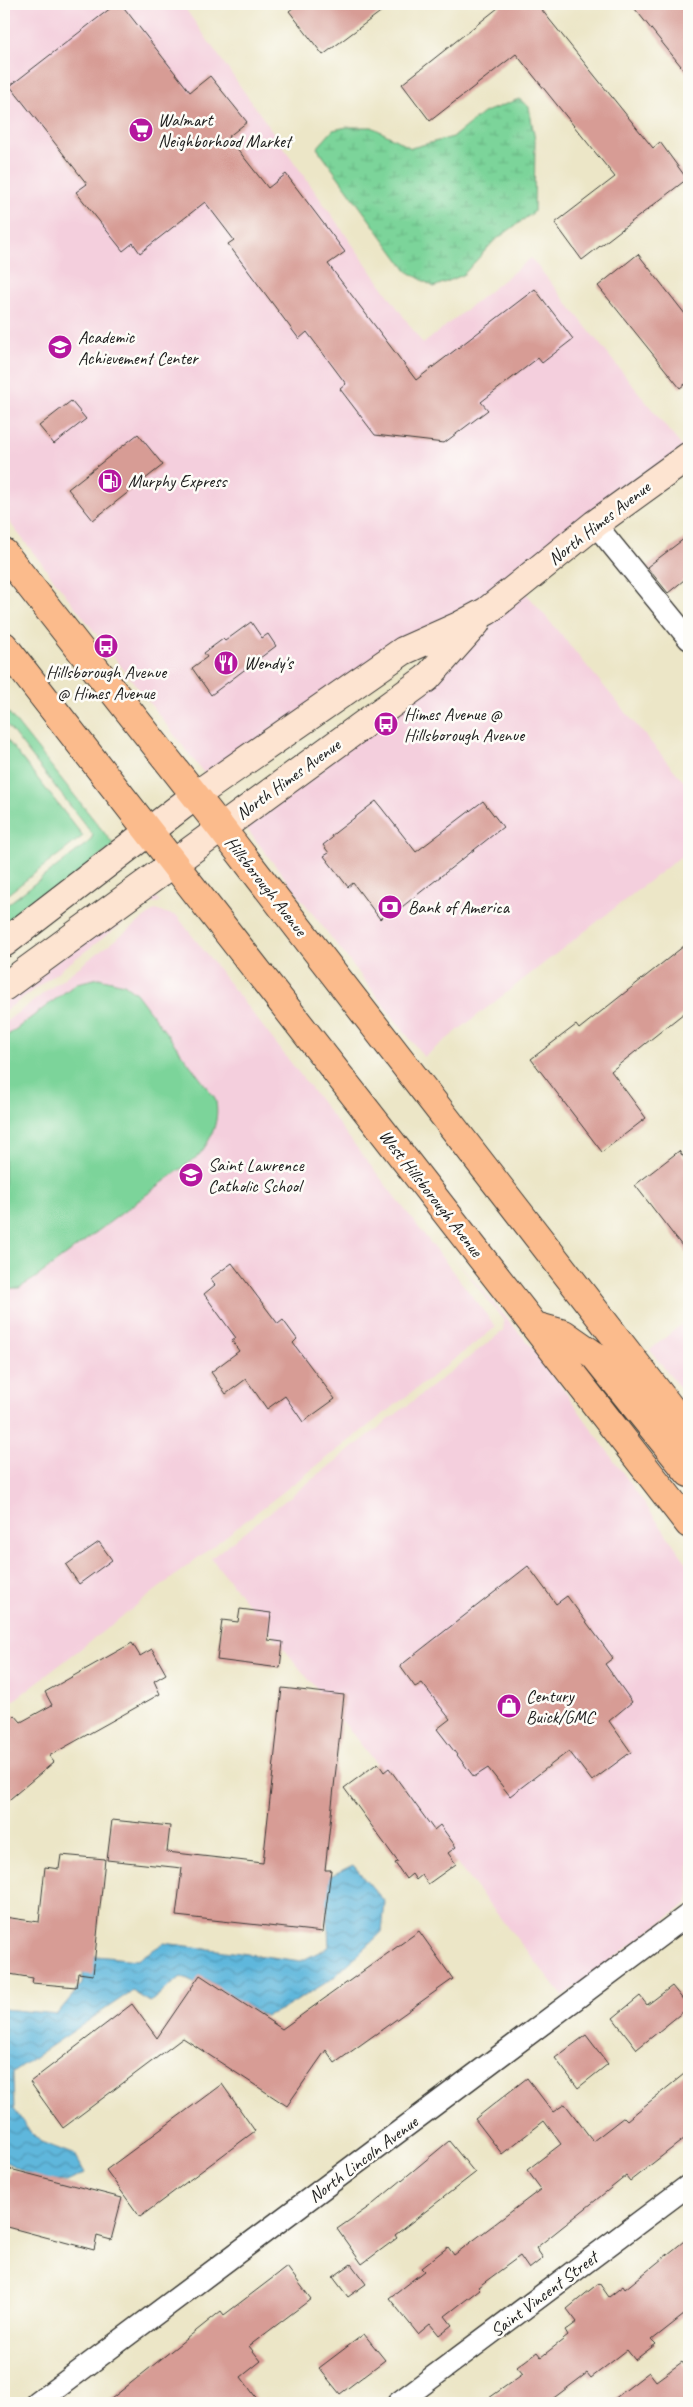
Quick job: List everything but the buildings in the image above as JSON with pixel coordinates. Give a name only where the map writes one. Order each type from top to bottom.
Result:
[{"type":"main road","name":"Hillsborough Avenue","points":[[4,553],[221,828],[689,1432]]},
{"type":"main road","points":[[4,646],[172,862]]},
{"type":"main road","name":"West Hillsborough Avenue","points":[[172,862],[689,1524]]},
{"type":"main road","points":[[535,1326],[564,1334],[594,1355],[689,1473]]},
{"type":"street","name":"North Himes Avenue","points":[[4,987],[172,862],[427,678],[487,611],[595,524],[689,456]]},
{"type":"street","points":[[595,524],[687,631]]},
{"type":"street","name":"North Himes Avenue","points":[[4,943],[148,831],[403,651],[459,626],[487,611]]},
{"type":"street","name":"North Lincoln Avenue","points":[[37,2403],[689,1914]]},
{"type":"street","name":"Saint Vincent Street","points":[[398,2403],[689,2185]]},
{"type":"shaded area","points":[[4,4],[182,4],[423,344],[531,258],[683,448],[507,584],[206,776],[4,515]]},
{"type":"shaded area","points":[[526,593],[689,788],[689,850],[424,1057],[243,824]]},
{"type":"shaded area","points":[[151,891],[160,902],[150,903],[4,1012],[4,1000]]},
{"type":"shaded area","name":"Saint Lawrence Catholic School","points":[[155,910],[177,916],[496,1327],[4,1708],[4,1023]]},
{"type":"shaded area","points":[[453,1256],[542,1359],[689,1566],[689,1902],[563,1996],[211,1558],[503,1331],[504,1321]]},
{"type":"shaded area","points":[[689,1318],[689,1400],[650,1350]]},
{"type":"green space","points":[[519,99],[529,107],[535,140],[534,212],[494,241],[463,275],[434,287],[407,271],[317,148],[333,130],[347,127],[372,127],[411,148],[453,137],[483,113]]},
{"type":"green space","points":[[4,707],[114,845],[4,930],[4,907],[90,841],[93,835],[4,721]]},
{"type":"green space","points":[[4,736],[83,836],[4,897]]},
{"type":"green space","points":[[99,978],[124,984],[136,993],[215,1098],[217,1114],[214,1129],[207,1144],[198,1156],[34,1279],[19,1288],[4,1289],[4,1038],[77,983]]},
{"type":"water","points":[[353,1865],[385,1902],[382,1932],[332,1979],[285,2008],[265,2016],[181,1977],[150,2002],[132,1991],[13,2072],[14,2109],[27,2128],[41,2142],[75,2155],[85,2173],[67,2182],[41,2180],[4,2161],[4,2009],[57,2014],[82,1984],[86,1955],[137,1960],[164,1943],[301,1961],[329,1947],[327,1908],[322,1887],[328,1877]]},
{"type":"place","name":"Walmart Neighborhood Market","points":[[141,130]]},
{"type":"place","name":"Academic Achievement Center","points":[[60,347]]},
{"type":"place","name":"Murphy Express","points":[[110,481]]},
{"type":"place","name":"Hillsborough Avenue @ Himes Avenue","points":[[106,646]]},
{"type":"place","name":"Wendy's","points":[[226,663]]},
{"type":"place","name":"Himes Avenue @ Hillsborough Avenue","points":[[386,724]]},
{"type":"place","name":"Bank of America","points":[[390,907]]},
{"type":"place","name":"Saint Lawrence Catholic School","points":[[191,1175]]},
{"type":"place","name":"Century Buick/GMC","points":[[509,1706]]}]
